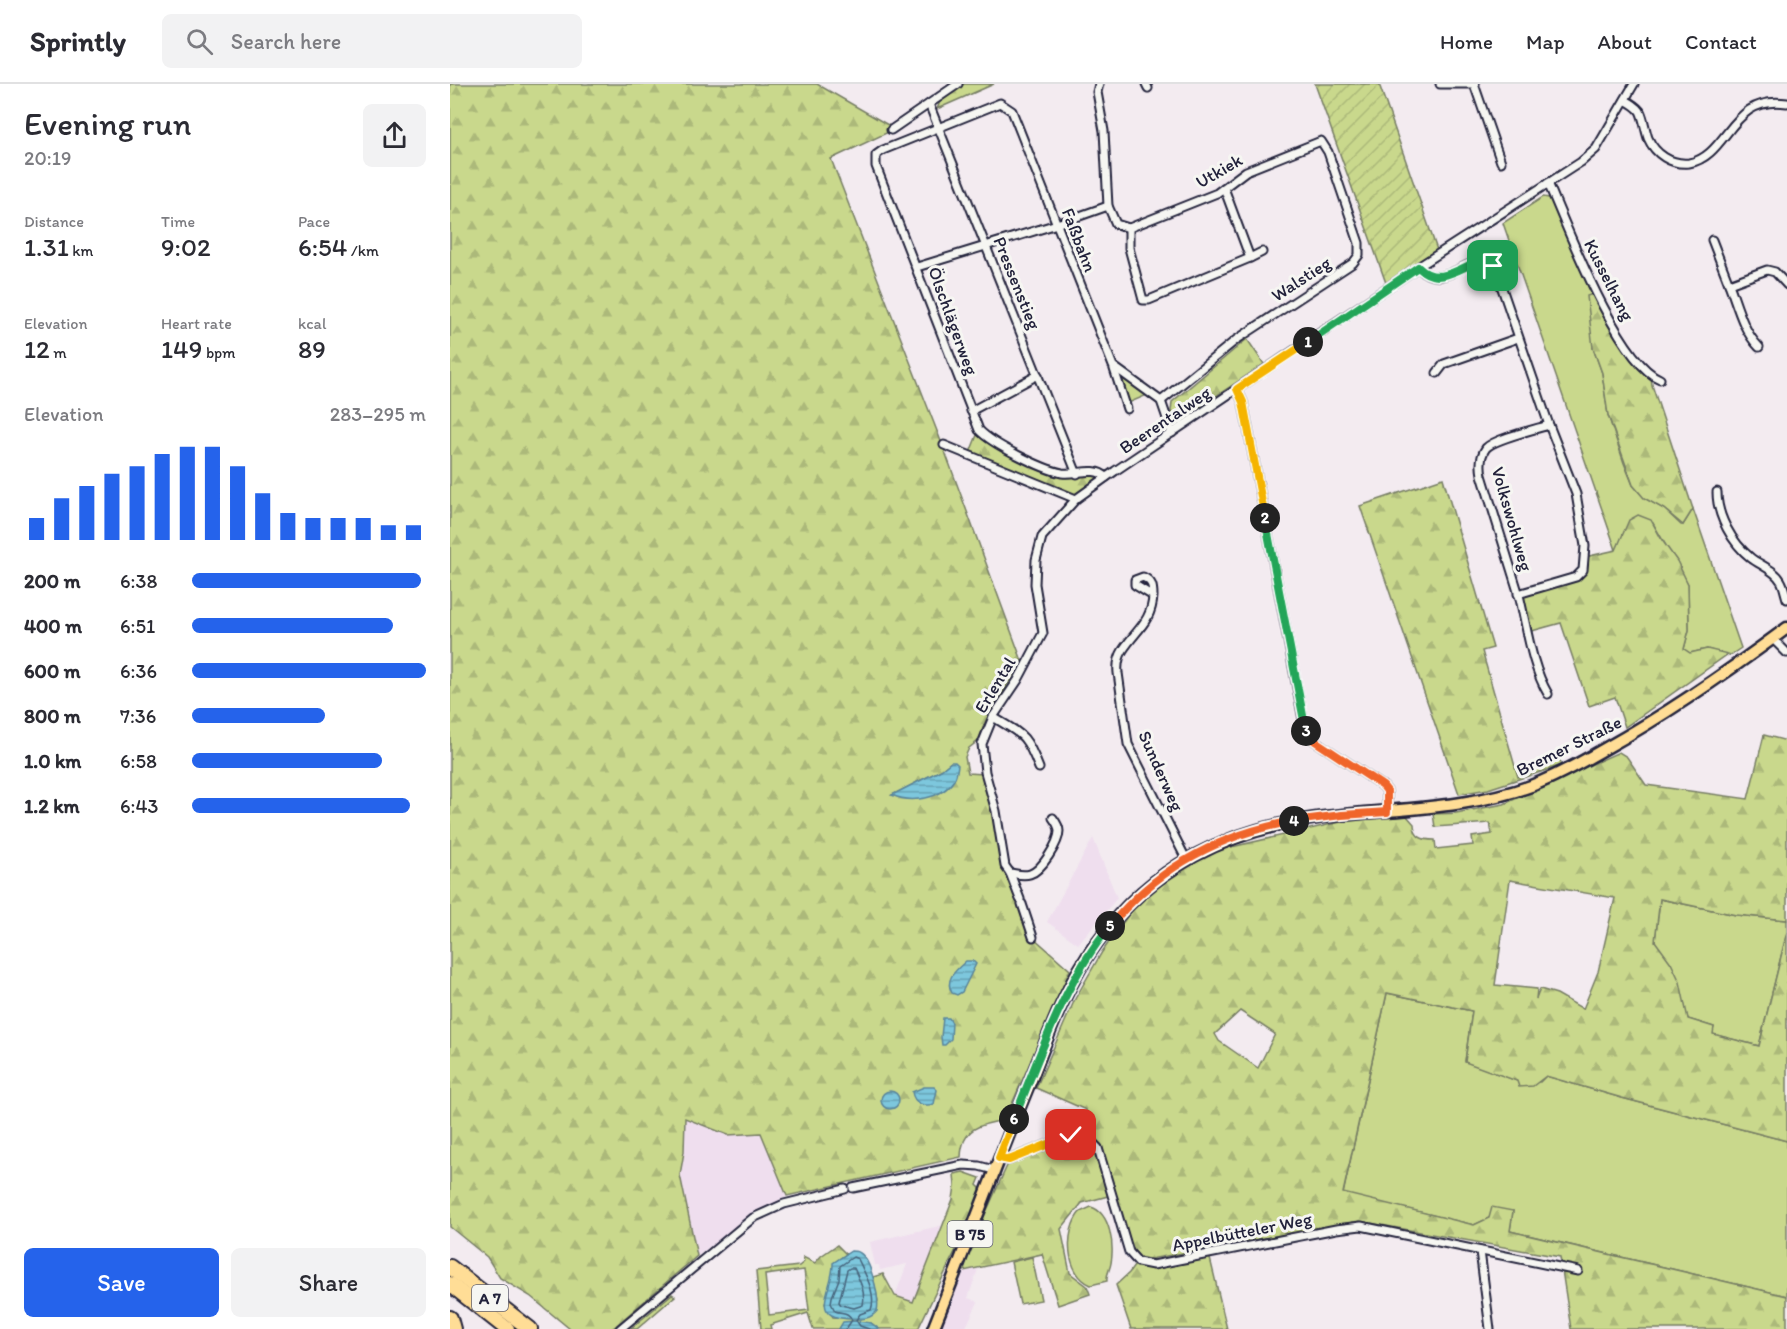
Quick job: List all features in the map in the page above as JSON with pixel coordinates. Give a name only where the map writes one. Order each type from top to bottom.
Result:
[{"type":"highway","name":"A 7","points":[[450,1267],[530,1329]]},
{"type":"highway","name":"A 7","points":[[450,1284],[507,1329]]},
{"type":"highway","points":[[450,1318],[453,1329]]},
{"type":"main road","name":"Bremer Straße","points":[[933,1329],[994,1170],[1058,1012],[1075,977],[1118,915],[1153,881],[1186,859],[1218,843],[1265,828],[1316,818],[1470,802],[1534,785],[1577,765],[1653,722],[1787,628]]},
{"type":"main road","name":"Bremer Straße","points":[[926,1329],[952,1280]]},
{"type":"street","points":[[891,130],[958,84]]},
{"type":"street","points":[[1099,84],[1097,92],[1104,131],[1108,206],[1116,224],[1129,228],[1129,248],[1143,300],[1149,300],[1262,252]]},
{"type":"street","points":[[1440,84],[1474,84],[1501,162]]},
{"type":"street","name":"Beerentalweg","points":[[1076,499],[1418,267],[1581,162],[1596,149],[1634,84]]},
{"type":"street","points":[[1625,100],[1640,112],[1654,148],[1668,160],[1683,163],[1698,160],[1707,154],[1733,123],[1751,109],[1771,102],[1787,103]]},
{"type":"street","name":"Faßbahn","points":[[939,126],[1000,103],[1012,111],[1113,366],[1127,409]]},
{"type":"street","name":"Pressenstieg","points":[[929,104],[1077,474]]},
{"type":"street","name":"Ölschlägerweg","points":[[939,126],[883,150],[876,155],[876,166],[979,430],[989,439],[1045,467],[1059,472],[1077,474],[1096,471],[1106,477]]},
{"type":"street","name":"Utkiek","points":[[1129,228],[1224,188],[1246,171],[1321,141]]},
{"type":"street","name":"Walstieg","points":[[1161,400],[1244,334],[1356,260],[1360,251],[1359,243],[1328,152],[1321,141]]},
{"type":"street","name":"Kusselhang","points":[[1548,183],[1605,311],[1631,351],[1651,376],[1660,379]]},
{"type":"street","points":[[1224,188],[1250,258]]},
{"type":"street","points":[[917,267],[1108,206]]},
{"type":"street","points":[[1712,240],[1743,321],[1753,341],[1759,347]]},
{"type":"street","name":"Volkswohlweg","points":[[1418,267],[1427,275],[1437,277],[1478,261],[1484,261],[1491,264],[1496,271],[1549,425],[1566,464],[1579,503],[1585,546],[1583,570],[1576,577],[1518,594]]},
{"type":"street","points":[[1729,284],[1767,270],[1775,272],[1787,285]]},
{"type":"street","points":[[1437,373],[1444,364],[1518,338]]},
{"type":"street","points":[[1113,366],[1161,400],[1172,433]]},
{"type":"street","points":[[971,411],[1038,375]]},
{"type":"street","points":[[1237,389],[1243,402],[1306,735],[1383,786],[1387,791],[1387,812]]},
{"type":"street","name":"Volkswohlweg","points":[[1548,694],[1534,656],[1482,475],[1480,460],[1486,448],[1494,443],[1549,425]]},
{"type":"street","points":[[944,445],[1076,499]]},
{"type":"street","points":[[1717,492],[1717,501],[1734,542],[1749,557],[1775,574],[1781,581],[1787,599]]},
{"type":"street","name":"Erlental","points":[[1033,937],[1010,873],[1005,866],[996,810],[985,772],[982,744],[993,717],[1018,680],[1043,633],[1035,584],[1036,560],[1042,537],[1076,499]]},
{"type":"street","name":"Sunderweg","points":[[1153,596],[1152,611],[1123,651],[1117,663],[1118,673],[1128,744],[1186,859]]},
{"type":"street","points":[[1773,639],[1787,653]]},
{"type":"street","points":[[993,717],[1022,735],[1030,745],[1039,768]]},
{"type":"street","points":[[1010,873],[1031,874],[1041,869],[1059,832],[1053,818]]},
{"type":"street","name":"Appelbütteler Weg","points":[[999,1158],[1009,1160],[1071,1135],[1077,1134],[1089,1139],[1101,1155],[1129,1252],[1137,1262],[1153,1265],[1361,1226],[1578,1271]]},
{"type":"street","points":[[620,1329],[753,1218],[784,1204],[963,1165],[994,1170]]},
{"type":"street","points":[[1480,1251],[1490,1329]]},
{"type":"shaded area","points":[[1093,838],[1117,898],[1078,944],[1047,922]]},
{"type":"shaded area","points":[[684,1117],[728,1135],[761,1133],[787,1196],[758,1211],[697,1256],[680,1175],[684,1152]]},
{"type":"shaded area","points":[[944,1225],[911,1309],[895,1296],[907,1264],[880,1270],[879,1265],[875,1265],[870,1242]]},
{"type":"shaded area","points":[[978,1269],[968,1298],[978,1302],[965,1329],[940,1329],[962,1271]]},
{"type":"green space","points":[[450,84],[817,84],[895,129],[831,159],[944,449],[1022,661],[986,720],[978,741],[969,748],[965,757],[968,773],[983,774],[1013,880],[1033,937],[1070,970],[1005,1120],[988,1123],[974,1129],[965,1140],[961,1157],[787,1196],[761,1133],[728,1135],[685,1118],[684,1152],[680,1175],[697,1256],[612,1329],[570,1329],[530,1296],[500,1278],[487,1257],[450,1227]],"holes":[[[951,762],[918,799],[892,795],[941,770]]]},
{"type":"green space","points":[[964,84],[994,84],[937,109],[941,99]]},
{"type":"green space","points":[[1315,84],[1379,84],[1437,250],[1386,283]]},
{"type":"green space","points":[[1543,197],[1555,199],[1596,293],[1593,348],[1602,373],[1608,415],[1624,463],[1633,485],[1644,498],[1664,509],[1681,525],[1693,509],[1741,648],[1729,656],[1707,649],[1690,653],[1684,649],[1689,630],[1688,584],[1653,523],[1616,550],[1503,223]]},
{"type":"green space","points":[[1596,293],[1605,311],[1651,376],[1693,509],[1683,525],[1664,509],[1644,498],[1633,485],[1608,415],[1602,373],[1593,348],[1587,296]]},
{"type":"green space","points":[[1247,339],[1264,364],[1177,422],[1171,411],[1172,402]]},
{"type":"green space","points":[[1126,377],[1152,393],[1126,404],[1117,380]]},
{"type":"green space","points":[[979,430],[984,435],[1059,472],[1097,471],[1098,479],[1076,499],[969,455]]},
{"type":"green space","points":[[1443,478],[1493,648],[1482,651],[1518,777],[1559,758],[1562,765],[1488,789],[1459,794],[1360,506]]},
{"type":"green space","points":[[1638,515],[1651,520],[1677,561],[1688,584],[1689,630],[1684,649],[1690,653],[1707,649],[1728,654],[1625,727],[1615,697],[1589,706],[1561,623],[1528,632],[1518,594],[1579,575],[1585,557],[1616,550],[1629,520]]},
{"type":"green space","points":[[1764,735],[1787,741],[1787,920],[1736,915],[1660,899],[1655,941],[1671,963],[1680,982],[1688,1019],[1714,1027],[1713,1034],[1759,1046],[1787,932],[1787,1141],[1546,1076],[1533,1086],[1519,1087],[1517,1081],[1465,1062],[1472,1011],[1387,993],[1343,1193],[1474,1225],[1489,1218],[1492,1207],[1513,1211],[1510,1231],[1787,1296],[1787,1329],[1571,1329],[1560,1257],[1359,1221],[1139,1261],[1153,1265],[1209,1254],[1227,1329],[1131,1329],[1116,1285],[1137,1262],[1129,1252],[1112,1195],[1082,1203],[1061,1229],[1070,1273],[1087,1286],[1090,1294],[1058,1305],[1042,1254],[959,1272],[1011,1157],[1063,1137],[1083,1135],[1087,1125],[1086,1110],[1036,1088],[1075,999],[1102,952],[1141,897],[1214,851],[1345,821],[1407,816],[1414,824],[1417,835],[1423,839],[1435,840],[1436,849],[1473,845],[1472,837],[1492,834],[1490,823],[1435,827],[1433,814],[1456,813],[1504,804],[1619,752],[1627,757],[1646,785],[1748,799]],"holes":[[[1510,880],[1615,898],[1598,972],[1583,1009],[1557,994],[1540,989],[1536,999],[1537,989],[1495,985]],[[1240,1011],[1275,1034],[1258,1068],[1219,1041],[1215,1034]]]},
{"type":"green space","points":[[1660,899],[1736,915],[1787,920],[1787,932],[1759,1046],[1712,1034],[1714,1027],[1688,1019],[1655,941]]},
{"type":"green space","points":[[1387,993],[1472,1011],[1465,1061],[1517,1081],[1540,1082],[1546,1076],[1787,1141],[1787,1296],[1510,1231],[1513,1211],[1474,1225],[1343,1194]]},
{"type":"green space","points":[[963,1172],[980,1178],[977,1185],[981,1189],[963,1235],[918,1329],[879,1329],[871,1323],[841,1326],[839,1329],[813,1329],[808,1313],[770,1325],[771,1329],[761,1329],[756,1271],[799,1266],[804,1262],[803,1257],[815,1263],[837,1245],[846,1254],[834,1263],[833,1278],[825,1304],[833,1317],[860,1319],[878,1301],[873,1277],[883,1274],[895,1296],[913,1302],[953,1199],[954,1174]],"holes":[[[804,1270],[809,1310],[769,1315],[765,1275]]]},
{"type":"green space","points":[[1091,1207],[1098,1210],[1107,1223],[1112,1248],[1107,1281],[1091,1285],[1076,1272],[1070,1252],[1070,1241],[1075,1220],[1080,1212]]},
{"type":"green space","points":[[1032,1257],[1041,1300],[1020,1304],[1011,1262]]},
{"type":"green space","points":[[672,1294],[675,1296],[637,1329],[630,1329]]},
{"type":"water","points":[[951,762],[958,765],[956,775],[942,792],[917,799],[892,795],[941,770]]},
{"type":"water","points":[[966,961],[973,961],[976,964],[962,992],[957,995],[952,993],[950,979]]},
{"type":"water","points":[[943,1018],[949,1018],[952,1023],[951,1039],[945,1045],[942,1045],[941,1037]]},
{"type":"water","points":[[924,1087],[934,1087],[937,1090],[934,1104],[923,1105],[913,1096],[912,1092]]},
{"type":"water","points":[[886,1091],[894,1091],[899,1096],[897,1107],[886,1109],[881,1104],[881,1096]]},
{"type":"water","points":[[851,1251],[858,1252],[868,1263],[876,1289],[877,1311],[865,1318],[837,1317],[829,1313],[826,1308],[833,1263]]},
{"type":"water","points":[[843,1322],[871,1323],[879,1329],[839,1329]]},
{"type":"route","points":[[1071,1135],[1009,1160],[999,1158],[1058,1012],[1075,977],[1118,915],[1153,881],[1186,859],[1218,843],[1255,830],[1287,823],[1342,815],[1387,812],[1387,791],[1383,786],[1306,735],[1243,402],[1237,389],[1418,267],[1427,275],[1437,277],[1478,261],[1484,261],[1493,266]]}]
